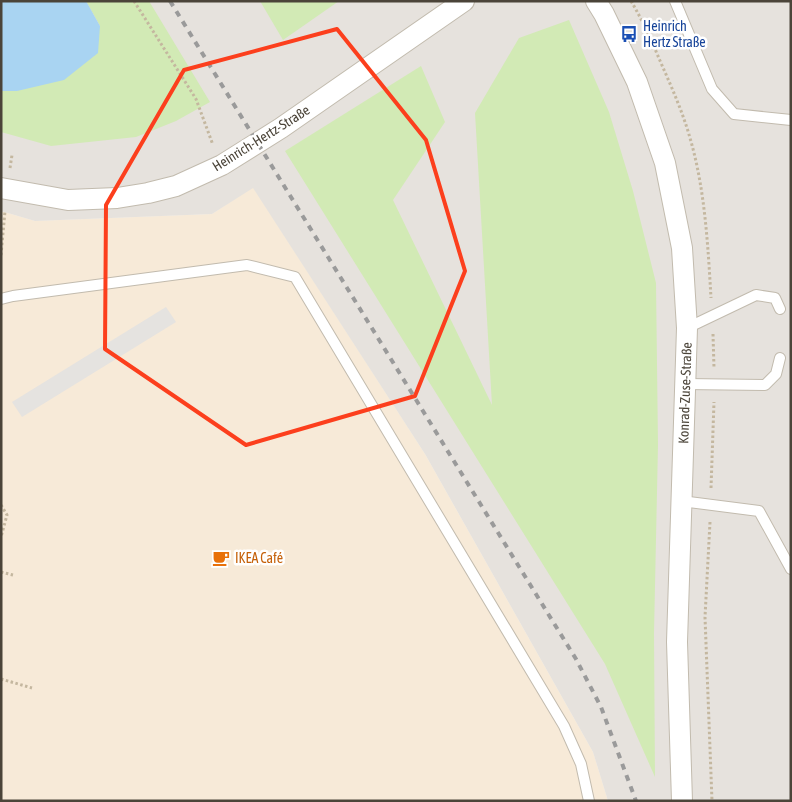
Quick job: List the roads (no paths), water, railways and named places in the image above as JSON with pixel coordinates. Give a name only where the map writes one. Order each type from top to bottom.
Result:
[{"type":"street","name":"Heinrich-Hertz-Straße","points":[[1,188],[68,200],[117,198],[176,186],[222,165],[281,128],[464,1]]},
{"type":"street","name":"Konrad-Zuse-Straße","points":[[596,1],[636,82],[665,163],[682,248],[687,328],[677,642],[682,801]]},
{"type":"lane","points":[[675,1],[712,89],[734,114],[791,120]]},
{"type":"lane","points":[[1,300],[13,296],[247,265],[295,277],[564,726],[581,764],[589,801]]},
{"type":"lane","points":[[687,328],[756,295],[775,298],[780,309]]},
{"type":"lane","points":[[685,384],[766,386],[776,374],[780,358]]},
{"type":"lane","points":[[681,501],[758,511],[791,569]]},
{"type":"water","points":[[1,1],[86,1],[100,26],[98,53],[64,80],[17,91],[1,91]]},
{"type":"railway","points":[[170,1],[576,659],[601,707],[636,801]]},
{"type":"place","name":"Heinrich Hertz Straße","points":[[629,34]]},
{"type":"place","name":"IKEA Café","points":[[221,558]]}]
